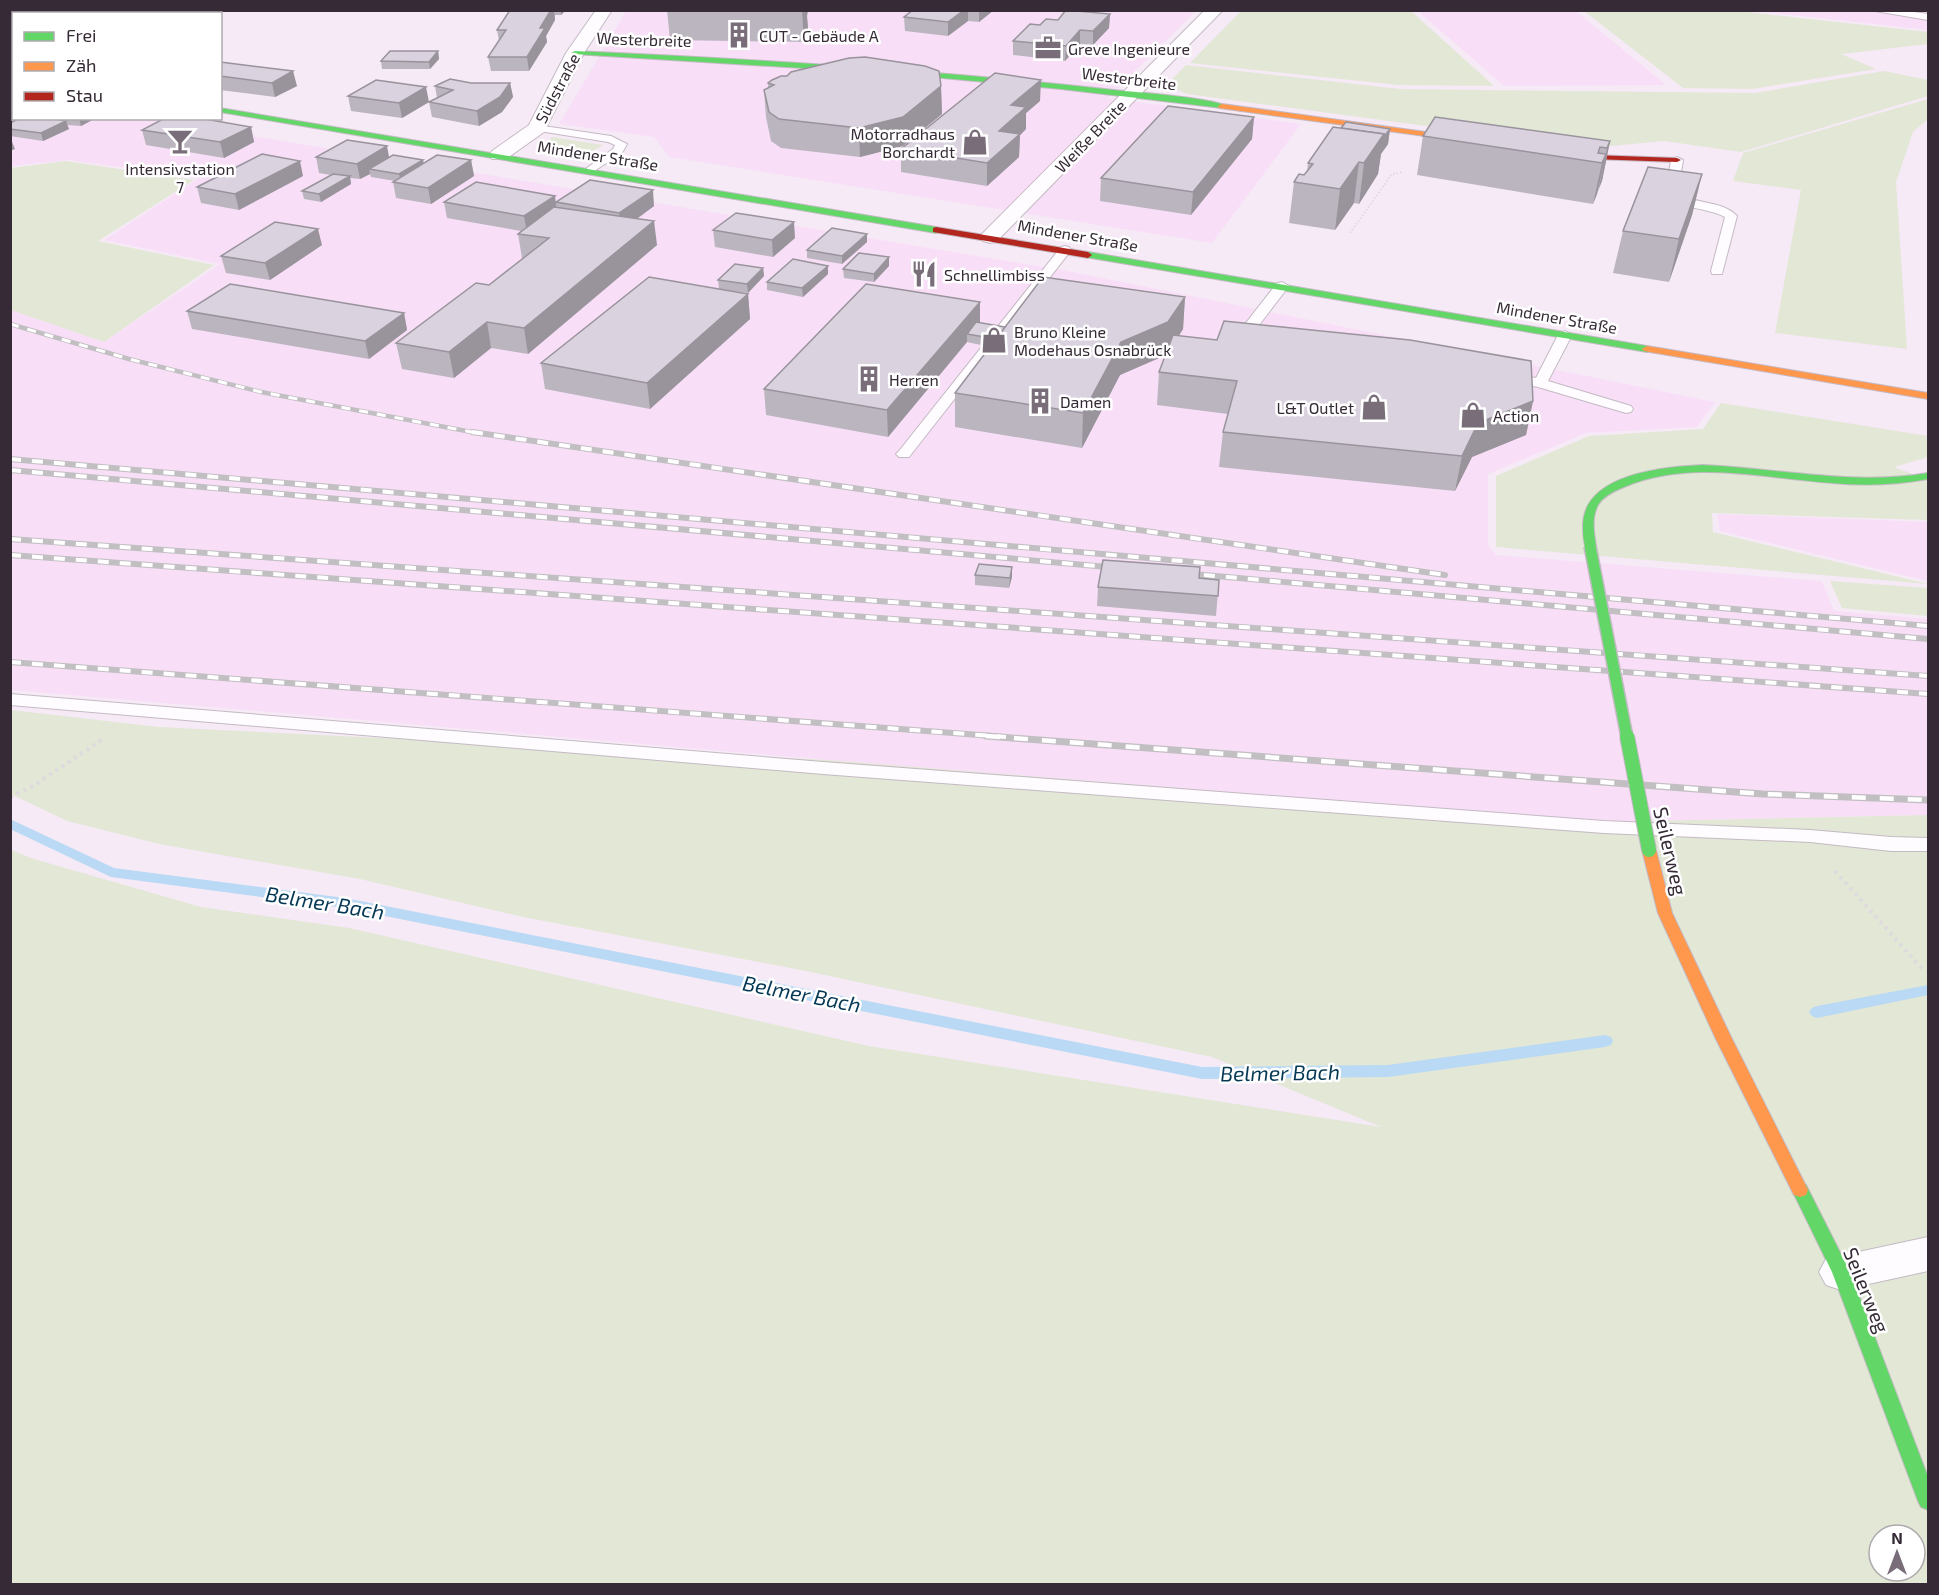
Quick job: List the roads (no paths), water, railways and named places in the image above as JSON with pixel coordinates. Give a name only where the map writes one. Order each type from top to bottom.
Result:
[{"type":"street","name":"Südstraße","points":[[500,155],[537,128],[575,53],[604,10]]},
{"type":"street","name":"Weiße Breite","points":[[990,237],[1215,10]]},
{"type":"street","name":"Westerbreite","points":[[575,53],[831,65],[1131,94],[1479,142]]},
{"type":"street","name":"Mindener Straße","points":[[222,110],[591,170],[1929,396]]},
{"type":"street","points":[[1547,151],[1592,157],[1677,160]]},
{"type":"street","name":"Seilerweg","points":[[1929,476],[1907,481],[1842,481],[1738,469],[1676,469],[1626,480],[1597,498],[1587,521],[1649,850],[1665,912],[1728,1048],[1840,1272],[1929,1501]]},
{"type":"street","points":[[1840,1272],[1929,1254]]},
{"type":"lane","points":[[1873,10],[1929,17]]},
{"type":"lane","points":[[537,128],[611,139],[621,144],[618,152],[591,170]]},
{"type":"lane","points":[[1677,160],[1672,194],[1683,203],[1722,210],[1731,216],[1717,271]]},
{"type":"lane","points":[[904,454],[1065,250]]},
{"type":"lane","points":[[1282,286],[1247,331],[1282,337]]},
{"type":"lane","points":[[1540,383],[1565,335]]},
{"type":"lane","points":[[1493,375],[1540,383],[1626,409]]},
{"type":"lane","points":[[10,699],[835,769],[1592,826],[1810,836],[1891,844],[1929,845]]},
{"type":"waterway","name":"Belmer Bach","points":[[10,823],[111,872],[345,903],[1202,1073],[1388,1071],[1605,1041]]},
{"type":"waterway","name":"Belmer Bach","points":[[1817,1012],[1928,990]]},
{"type":"railway","points":[[10,324],[129,359],[261,392],[482,434]]},
{"type":"railway","points":[[472,432],[1445,575]]},
{"type":"railway","points":[[10,459],[1928,626]]},
{"type":"railway","points":[[10,470],[1119,568]]},
{"type":"railway","points":[[10,539],[1928,676]]},
{"type":"railway","points":[[10,555],[1928,694]]},
{"type":"railway","points":[[1182,573],[1928,639]]},
{"type":"railway","points":[[10,662],[1006,737]]},
{"type":"railway","points":[[986,736],[1763,794],[1928,800]]},
{"type":"place","name":"CUT - Gebäude A","points":[[739,35]]},
{"type":"place","name":"Greve Ingenieure","points":[[1048,48]]},
{"type":"place","name":"Intensivstation 7","points":[[180,141]]},
{"type":"place","name":"Motorradhaus Borchardt","points":[[975,142]]},
{"type":"place","name":"Schnellimbiss","points":[[924,274]]},
{"type":"place","name":"Bruno Kleine Modehaus Osnabrück","points":[[994,340]]},
{"type":"place","name":"Herren","points":[[869,379]]},
{"type":"place","name":"Damen","points":[[1040,401]]},
{"type":"place","name":"L&T Outlet","points":[[1374,407]]},
{"type":"place","name":"Action","points":[[1473,415]]}]
